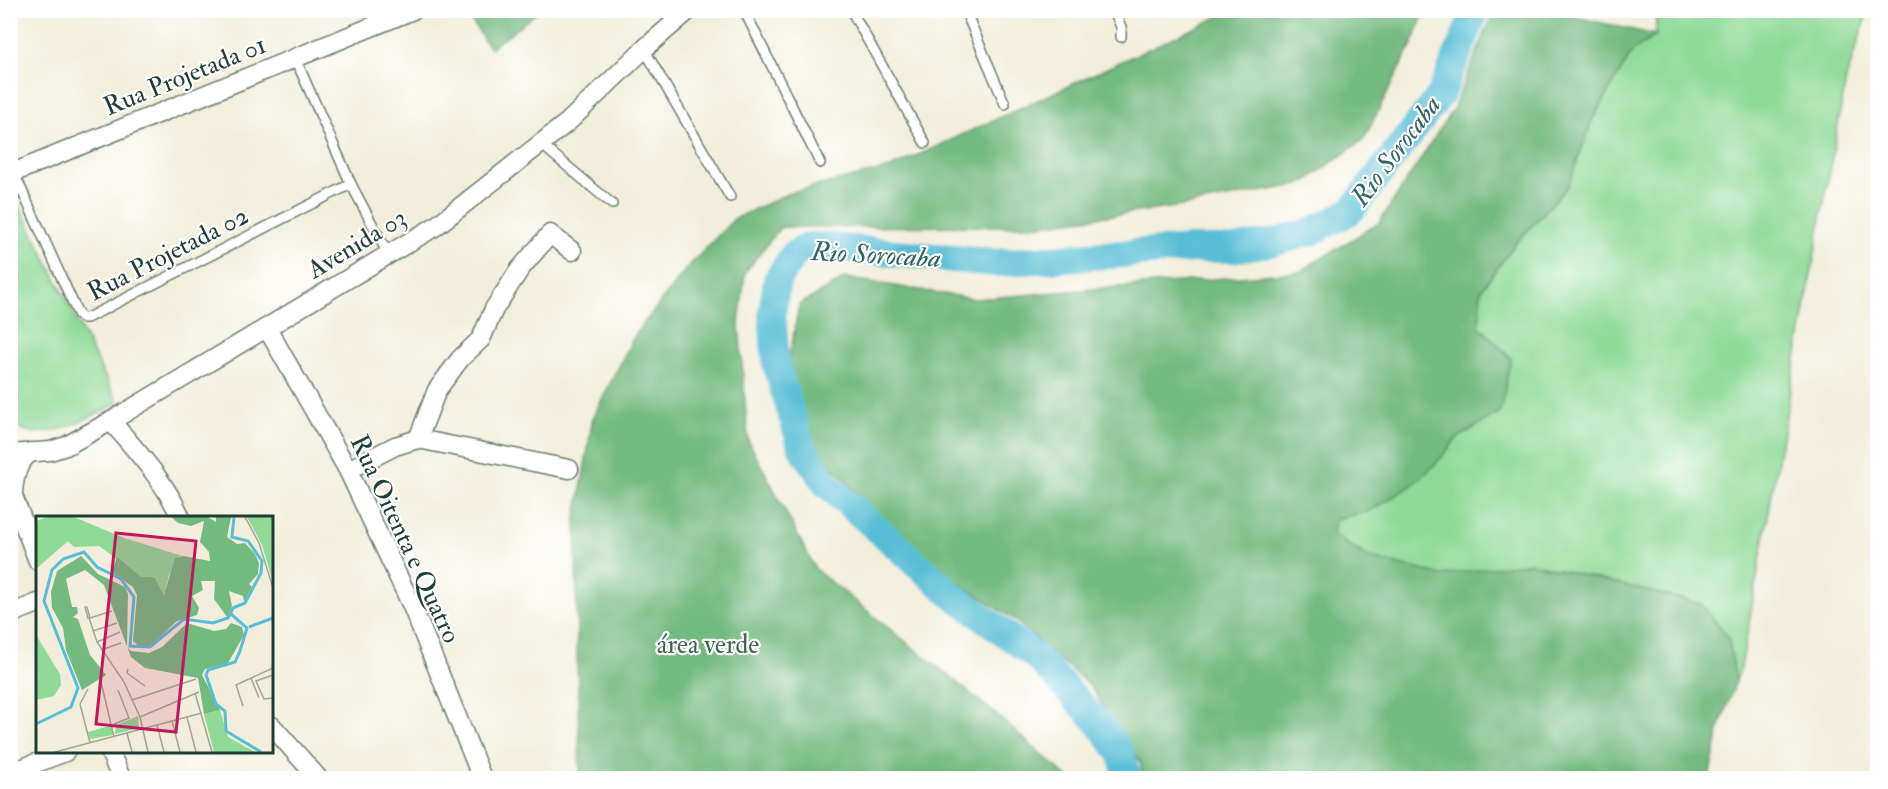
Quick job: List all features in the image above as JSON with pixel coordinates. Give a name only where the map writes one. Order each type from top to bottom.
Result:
[{"type":"street","name":"Rua Projetada 01","points":[[12,173],[413,10]]},
{"type":"street","name":"Avenida 03","points":[[10,454],[50,451],[66,446],[436,226],[568,122],[689,10]]},
{"type":"street","points":[[418,440],[437,390],[460,360],[481,339],[494,309],[532,254],[550,234],[572,251]]},
{"type":"street","name":"Rua Oitenta e Quatro","points":[[267,328],[348,470],[412,606],[482,778]]},
{"type":"street","points":[[111,421],[157,476],[175,502],[180,516]]},
{"type":"street","points":[[348,470],[395,446],[418,440],[569,469]]},
{"type":"street","points":[[31,452],[18,466],[12,491],[36,556]]},
{"type":"street","points":[[10,614],[36,604]]},
{"type":"street","points":[[273,727],[316,776]]},
{"type":"street","points":[[10,773],[62,753]]},
{"type":"street","points":[[110,753],[120,778]]},
{"type":"lane","points":[[744,10],[820,163]]},
{"type":"lane","points":[[851,10],[925,143]]},
{"type":"lane","points":[[965,10],[1005,104]]},
{"type":"lane","points":[[1114,10],[1121,27],[1121,37]]},
{"type":"lane","points":[[644,50],[730,197]]},
{"type":"lane","points":[[295,58],[351,184],[388,254]]},
{"type":"lane","points":[[541,144],[612,204]]},
{"type":"lane","name":"Rua Projetada 02","points":[[12,173],[78,314],[82,318],[98,313],[351,184]]},
{"type":"green space","points":[[465,11],[539,11],[490,49]]},
{"type":"green space","name":"área verde","points":[[1231,11],[1424,11],[1416,36],[1364,139],[1302,184],[1183,206],[1031,226],[781,227],[745,272],[739,325],[748,440],[816,570],[979,700],[1069,778],[580,778],[576,518],[593,417],[635,335],[686,269],[734,219],[789,193],[890,168]]},
{"type":"green space","points":[[1494,11],[1549,11],[1656,35],[1632,52],[1592,120],[1568,186],[1515,244],[1481,290],[1479,326],[1511,358],[1500,412],[1456,439],[1435,465],[1411,486],[1370,511],[1335,519],[1333,535],[1368,557],[1441,575],[1531,563],[1701,604],[1728,637],[1736,681],[1720,726],[1709,778],[1143,778],[1140,762],[1090,686],[1016,621],[959,583],[887,524],[812,446],[789,360],[799,305],[845,278],[975,299],[1299,272],[1379,223],[1453,109]]},
{"type":"green space","points":[[1656,11],[1868,11],[1846,79],[1741,667],[1736,681],[1728,637],[1701,604],[1531,563],[1441,575],[1368,557],[1333,535],[1335,519],[1370,511],[1411,486],[1435,465],[1456,439],[1500,411],[1511,358],[1479,326],[1481,290],[1515,244],[1568,186],[1592,120],[1632,52],[1656,35]]},
{"type":"green space","points":[[10,187],[118,403],[74,424],[49,432],[38,433],[19,428],[11,423]]},
{"type":"waterway","name":"Rio Sorocaba","points":[[1128,778],[1120,752],[1097,721],[1037,657],[952,595],[827,485],[802,448],[776,364],[772,314],[777,280],[794,254],[809,246],[995,263],[1191,249],[1233,249],[1275,242],[1313,231],[1351,211],[1441,94],[1476,10]]}]
